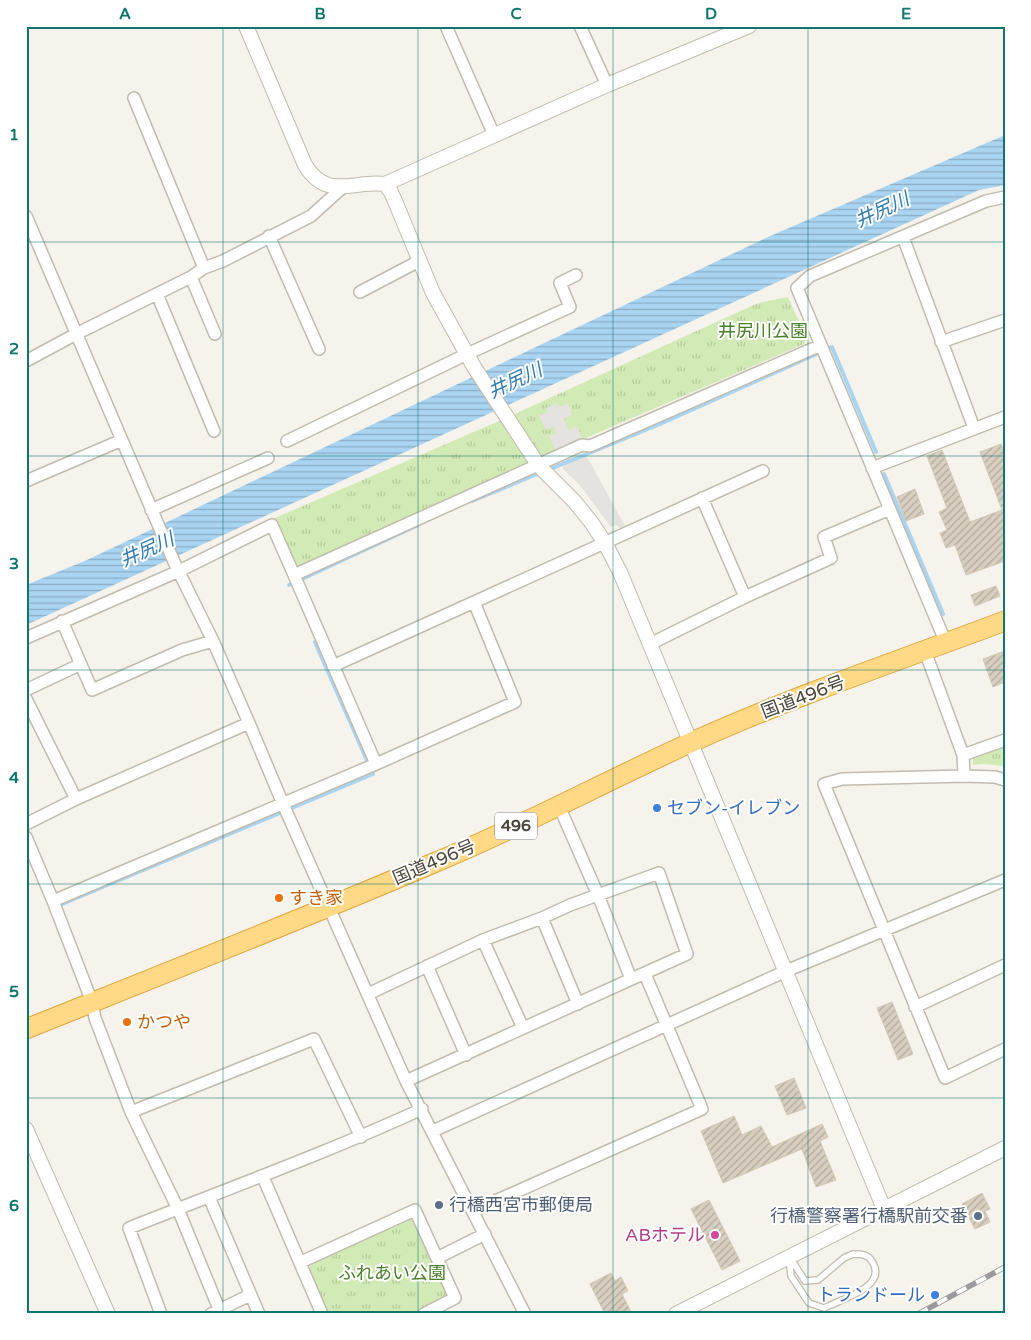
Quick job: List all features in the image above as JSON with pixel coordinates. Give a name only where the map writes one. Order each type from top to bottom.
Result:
[{"type":"highway","name":"国道496号","points":[[26,1028],[258,937],[438,862],[691,743],[785,702],[1005,621]]},
{"type":"street","points":[[246,26],[305,165],[312,176],[321,182],[343,188],[377,183],[384,184],[607,85],[749,26]]},
{"type":"street","points":[[446,26],[494,136]]},
{"type":"street","points":[[580,26],[607,85]]},
{"type":"street","points":[[134,98],[204,268]]},
{"type":"street","points":[[384,184],[391,192],[433,293],[474,367],[506,418],[540,466],[574,501],[605,543],[620,572],[884,1209]]},
{"type":"street","points":[[26,361],[191,277],[204,268],[223,261],[311,216],[343,188]]},
{"type":"street","points":[[946,643],[797,288],[810,276],[986,201],[1005,197]]},
{"type":"street","points":[[26,216],[31,238],[76,334],[177,567],[213,641],[406,1081],[422,1109],[525,1314]]},
{"type":"street","points":[[269,236],[319,349]]},
{"type":"street","points":[[903,237],[974,428]]},
{"type":"street","points":[[360,292],[419,261]]},
{"type":"street","points":[[286,441],[570,307],[560,283],[576,276]]},
{"type":"street","points":[[191,277],[215,334]]},
{"type":"street","points":[[157,294],[214,431]]},
{"type":"street","points":[[941,342],[1005,320]]},
{"type":"street","points":[[294,575],[540,466],[582,445],[590,446],[820,345]]},
{"type":"street","points":[[872,468],[1005,417]]},
{"type":"street","points":[[26,481],[122,440]]},
{"type":"street","points":[[153,513],[268,458]]},
{"type":"street","points":[[334,666],[763,471]]},
{"type":"street","points":[[702,498],[745,597]]},
{"type":"street","points":[[650,644],[745,597],[831,558],[824,537],[890,509]]},
{"type":"street","points":[[26,638],[272,525],[376,764]]},
{"type":"street","points":[[53,901],[376,764],[515,702],[474,602]]},
{"type":"street","points":[[62,621],[92,690],[182,650],[213,641]]},
{"type":"street","points":[[925,651],[963,755],[964,776]]},
{"type":"street","points":[[26,690],[81,664]]},
{"type":"street","points":[[26,699],[76,799]]},
{"type":"street","points":[[26,824],[76,799],[249,723]]},
{"type":"street","points":[[963,755],[1005,740]]},
{"type":"street","points":[[1005,780],[994,777],[964,776],[842,779],[824,784],[945,1078],[1005,1049]]},
{"type":"street","points":[[559,806],[598,895],[631,979]]},
{"type":"street","points":[[26,837],[92,1002],[95,1018],[131,1112],[178,1209],[215,1312],[250,1295]]},
{"type":"street","points":[[368,994],[483,940],[542,918],[570,905],[659,873],[687,954],[406,1081]]},
{"type":"street","points":[[433,1131],[786,971],[1005,880]]},
{"type":"street","points":[[542,918],[578,1004]]},
{"type":"street","points":[[483,940],[523,1028]]},
{"type":"street","points":[[915,1007],[1005,965]]},
{"type":"street","points":[[427,966],[466,1054]]},
{"type":"street","points":[[473,1211],[702,1109],[645,974]]},
{"type":"street","points":[[131,1112],[314,1039],[362,1137]]},
{"type":"street","points":[[161,1314],[129,1228],[362,1137],[422,1109]]},
{"type":"street","points":[[26,1130],[106,1313]]},
{"type":"street","points":[[676,1314],[1005,1148]]},
{"type":"street","points":[[263,1177],[322,1314]]},
{"type":"street","points":[[209,1197],[259,1314]]},
{"type":"street","points":[[300,1262],[415,1210],[455,1298],[424,1314]]},
{"type":"street","points":[[437,1258],[485,1234]]},
{"type":"lane","points":[[853,1254],[864,1254],[870,1258],[875,1266],[876,1274],[873,1281],[866,1288],[824,1308],[809,1303],[791,1276],[789,1256],[805,1280],[818,1280],[844,1258],[853,1254]]},
{"type":"green space","name":"井尻川公園","points":[[788,297],[806,338],[804,344],[516,468],[302,566],[295,564],[275,518],[506,418],[758,303]]},
{"type":"green space","points":[[1005,743],[1005,766],[973,765],[973,755]]},
{"type":"green space","name":"ふれあい公園","points":[[410,1220],[415,1222],[448,1296],[412,1314],[328,1314],[309,1269],[312,1263]]},
{"type":"shaded area","points":[[557,403],[559,407],[568,403],[572,415],[564,419],[569,430],[577,426],[583,439],[556,451],[549,436],[556,433],[554,426],[546,430],[539,416],[548,412],[546,408]]},
{"type":"shaded area","points":[[585,453],[625,526],[620,528],[616,525],[611,527],[579,484],[563,469],[563,461]]},
{"type":"water","name":"井尻川","points":[[1005,135],[1005,185],[979,190],[26,625],[26,585],[87,560],[768,237]]},
{"type":"building","points":[[1001,444],[1005,455],[1005,561],[966,575],[955,545],[946,548],[940,533],[947,530],[939,512],[947,508],[927,456],[942,450],[970,522],[1002,510],[980,452]]},
{"type":"building","points":[[915,489],[924,514],[906,521],[897,497]]},
{"type":"building","points":[[996,586],[1000,596],[975,606],[971,595]]},
{"type":"building","points":[[1005,651],[1005,682],[993,687],[983,659]]},
{"type":"building","points":[[892,1002],[913,1054],[898,1060],[877,1008]]},
{"type":"building","points":[[794,1078],[806,1108],[787,1115],[775,1086]]},
{"type":"building","points":[[734,1116],[742,1135],[761,1126],[772,1147],[822,1124],[828,1137],[820,1141],[836,1180],[816,1187],[802,1149],[723,1183],[701,1131]]},
{"type":"building","name":"行橋警察署行橋駅前交番","points":[[982,1193],[990,1209],[985,1211],[990,1222],[975,1229],[962,1204]]},
{"type":"building","name":"ABホテル","points":[[709,1200],[740,1261],[722,1270],[691,1209]]},
{"type":"building","points":[[611,1273],[615,1281],[621,1277],[628,1291],[622,1294],[632,1314],[605,1314],[590,1284]]},
{"type":"waterway","points":[[548,470],[660,424],[832,347],[876,452]]},
{"type":"waterway","points":[[472,501],[542,472]]},
{"type":"waterway","points":[[884,474],[943,614]]},
{"type":"waterway","points":[[289,585],[416,526]]},
{"type":"waterway","points":[[62,904],[373,774],[315,642]]},
{"type":"railway","points":[[918,1314],[1005,1267]]},
{"type":"place","name":"セブン-イレブン","points":[[657,808]]},
{"type":"place","name":"すき家","points":[[279,898]]},
{"type":"place","name":"かつや","points":[[127,1022]]},
{"type":"place","name":"行橋西宮市郵便局","points":[[439,1205]]},
{"type":"place","name":"行橋警察署行橋駅前交番","points":[[978,1216]]},
{"type":"place","name":"ABホテル","points":[[715,1235]]},
{"type":"place","name":"トランドール","points":[[935,1295]]}]
